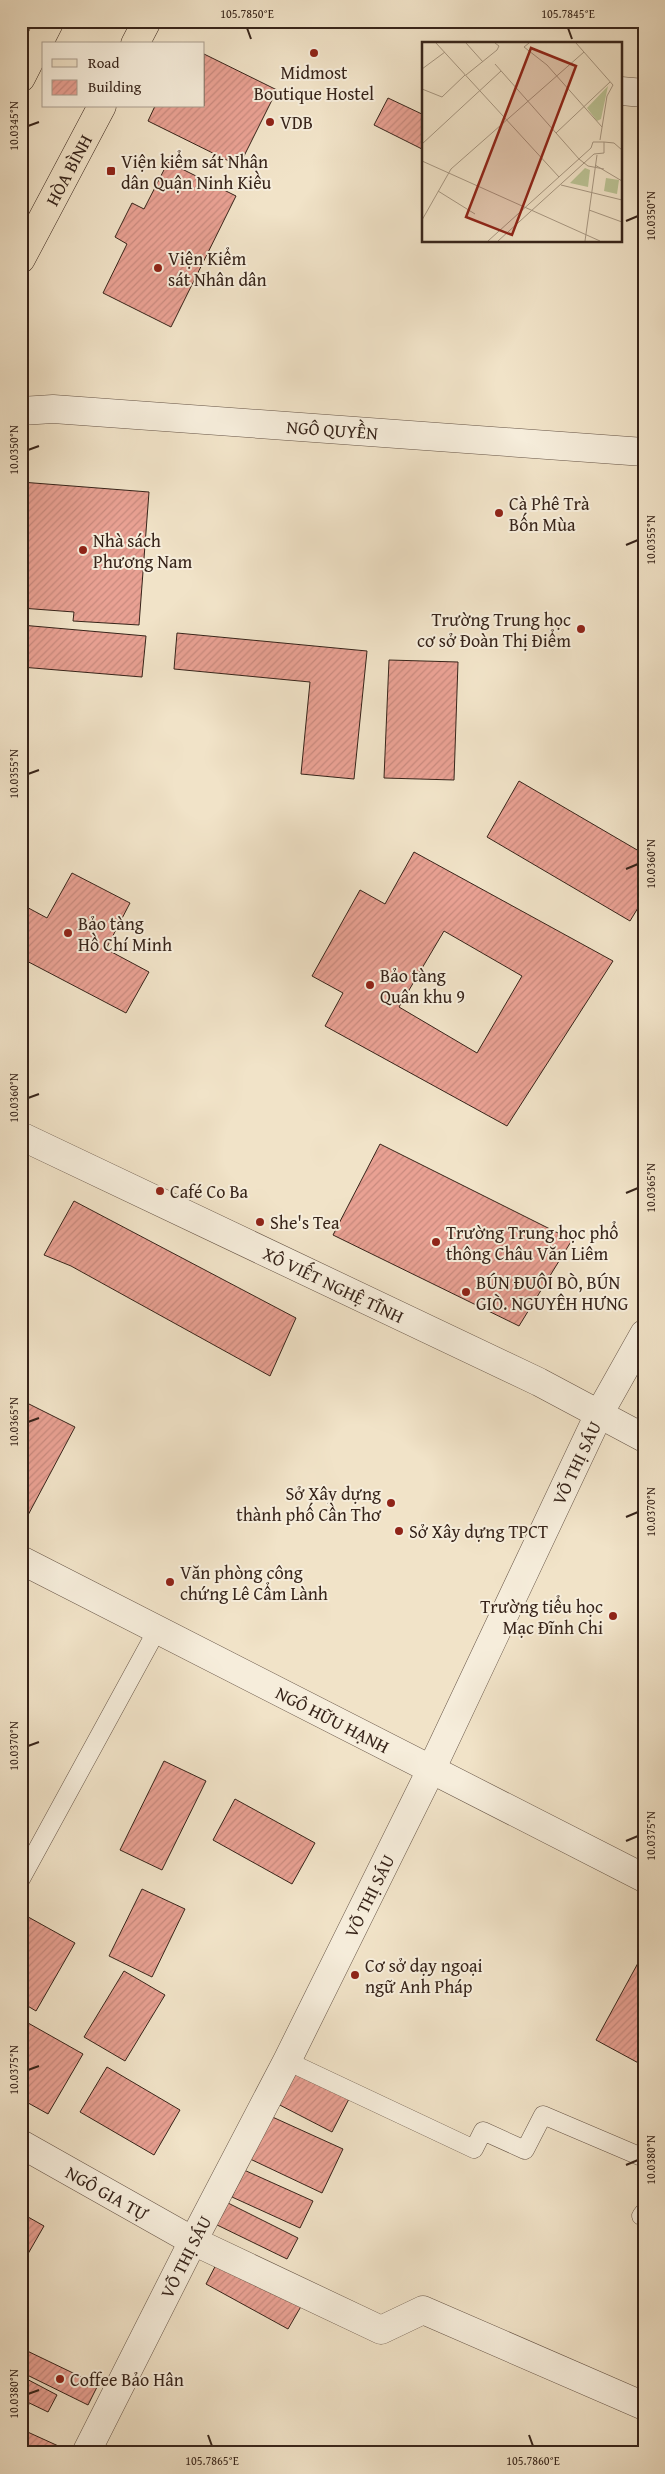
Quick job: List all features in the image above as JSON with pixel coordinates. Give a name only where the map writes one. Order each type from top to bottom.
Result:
[{"type":"main road","points":[[22,74],[50,21]]},
{"type":"main road","points":[[136,42],[147,21]]},
{"type":"main road","name":"HÒA BÌNH","points":[[21,259],[101,108]]},
{"type":"street","points":[[622,91],[644,93]]},
{"type":"street","name":"NGÔ QUYỀN","points":[[21,411],[63,410],[644,452]]},
{"type":"street","name":"XÔ VIẾT NGHỆ TĨNH","points":[[21,1136],[539,1382],[644,1438]]},
{"type":"street","name":"VÕ THỊ SÁU","points":[[86,2453],[193,2241],[287,2061],[431,1770],[599,1414],[644,1334]]},
{"type":"street","name":"NGÔ HỮU HẠNH","points":[[21,1560],[644,1878]]},
{"type":"street","name":"NGÔ GIA TỰ","points":[[21,2144],[193,2241],[381,2330],[424,2310],[644,2406]]},
{"type":"lane","points":[[21,1879],[157,1630]]},
{"type":"lane","points":[[287,2061],[474,2149],[483,2131],[525,2150],[543,2115],[644,2158]]},
{"type":"building","points":[[205,54],[277,90],[239,166],[148,121],[154,108],[205,108]]},
{"type":"building","points":[[388,98],[422,114],[422,149],[374,125]]},
{"type":"building","name":"Viện Kiểm sát Nhân dân","points":[[168,162],[236,196],[171,327],[103,293],[127,244],[115,237],[132,203],[144,209]]},
{"type":"building","name":"Nhà sách Phương Nam","points":[[21,482],[149,492],[139,625],[73,621],[74,612],[21,608]]},
{"type":"building","points":[[21,625],[146,636],[142,677],[21,667]]},
{"type":"building","points":[[177,633],[367,651],[354,779],[301,774],[310,682],[174,669]]},
{"type":"building","points":[[389,660],[458,662],[454,780],[384,778]]},
{"type":"building","points":[[519,781],[644,854],[644,898],[630,921],[487,837]]},
{"type":"building","name":"Bảo tàng Quân khu 9","points":[[414,852],[613,961],[507,1126],[325,1026],[343,993],[312,976],[360,890],[385,904]],"holes":[[[444,931],[522,976],[477,1053],[399,1007]]]},
{"type":"building","name":"Bảo tàng Hồ Chí Minh","points":[[72,873],[130,903],[106,949],[149,972],[126,1013],[21,958],[21,904],[47,918]]},
{"type":"building","points":[[380,1144],[572,1240],[519,1326],[333,1235]]},
{"type":"building","points":[[74,1201],[296,1318],[270,1376],[71,1266],[44,1255]]},
{"type":"building","points":[[21,1400],[75,1427],[27,1517],[21,1514]]},
{"type":"building","points":[[164,1761],[206,1781],[162,1870],[120,1850]]},
{"type":"building","points":[[235,1799],[315,1843],[292,1884],[213,1840]]},
{"type":"building","points":[[142,1889],[185,1909],[152,1977],[109,1956]]},
{"type":"building","points":[[21,1913],[75,1943],[36,2011],[21,2002]]},
{"type":"building","points":[[644,1952],[644,2066],[596,2040]]},
{"type":"building","points":[[124,1971],[165,1995],[125,2061],[84,2037]]},
{"type":"building","points":[[21,2019],[83,2054],[48,2114],[21,2099]]},
{"type":"building","points":[[291,2065],[351,2095],[332,2132],[272,2101]]},
{"type":"building","points":[[107,2067],[180,2110],[154,2155],[80,2112]]},
{"type":"building","points":[[268,2115],[343,2149],[322,2193],[248,2158]]},
{"type":"building","points":[[244,2170],[313,2201],[300,2228],[232,2197]]},
{"type":"building","points":[[224,2201],[298,2238],[287,2259],[213,2223]]},
{"type":"building","points":[[21,2213],[44,2226],[21,2266]]},
{"type":"building","points":[[220,2257],[303,2303],[288,2329],[206,2284]]},
{"type":"building","name":"Coffee Bảo Hân","points":[[21,2348],[98,2385],[88,2405],[21,2372]]},
{"type":"building","points":[[21,2376],[57,2395],[48,2412],[21,2399]]},
{"type":"building","points":[[21,2401],[29,2404],[22,2421],[21,2420]]},
{"type":"building","points":[[21,2429],[65,2449],[63,2453],[21,2453]]},
{"type":"place","name":"Midmost Boutique Hostel","points":[[314,53]]},
{"type":"place","name":"VDB","points":[[270,122]]},
{"type":"place","name":"Viện kiểm sát Nhân dân Quận Ninh Kiều","points":[[111,171]]},
{"type":"place","name":"Viện Kiểm sát Nhân dân","points":[[158,268]]},
{"type":"place","name":"Cà Phê Trà Bốn Mùa","points":[[499,513]]},
{"type":"place","name":"Nhà sách Phương Nam","points":[[83,550]]},
{"type":"place","name":"Trường Trung học cơ sở Đoàn Thị Điểm","points":[[581,629]]},
{"type":"place","name":"Bảo tàng Hồ Chí Minh","points":[[68,933]]},
{"type":"place","name":"Bảo tàng Quân khu 9","points":[[370,985]]},
{"type":"place","name":"Café Co Ba","points":[[160,1191]]},
{"type":"place","name":"She's Tea","points":[[260,1222]]},
{"type":"place","name":"Trường Trung học phổ thông Châu Văn Liêm","points":[[436,1242]]},
{"type":"place","name":"BÚN ĐUÔI BÒ, BÚN GIÒ. NGUYÊH HƯNG","points":[[466,1292]]},
{"type":"place","name":"Sở Xây dựng thành phố Cần Thơ","points":[[391,1503]]},
{"type":"place","name":"Sở Xây dựng TPCT","points":[[399,1531]]},
{"type":"place","name":"Văn phòng công chứng Lê Cẩm Lành","points":[[170,1582]]},
{"type":"place","name":"Trường tiểu học Mạc Đĩnh Chi","points":[[613,1616]]},
{"type":"place","name":"Cơ sở dạy ngoại ngữ Anh Pháp","points":[[355,1975]]},
{"type":"place","name":"Coffee Bảo Hân","points":[[60,2379]]}]
